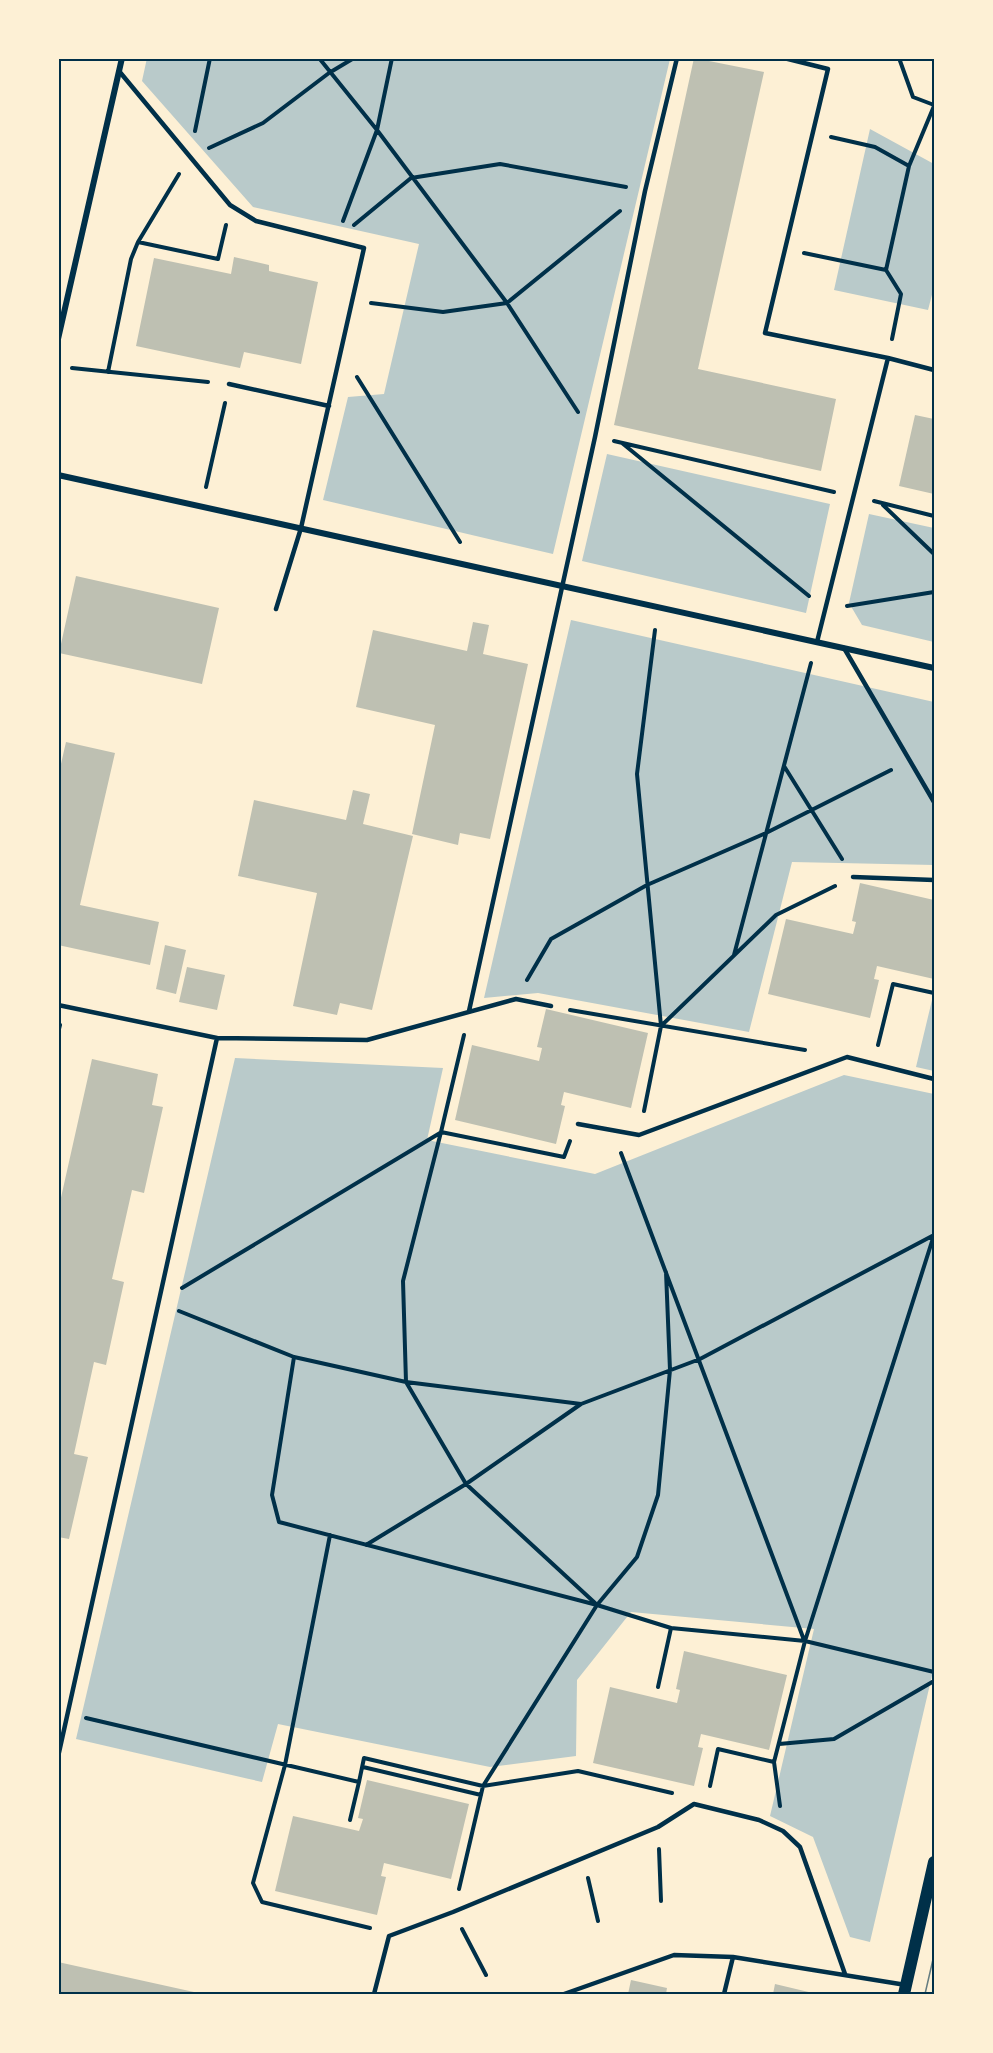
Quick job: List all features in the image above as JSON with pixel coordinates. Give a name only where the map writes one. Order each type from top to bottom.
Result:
[{"type":"main road","points":[[905,1990],[934,1862]]},
{"type":"street","points":[[58,339],[122,58]]},
{"type":"street","points":[[58,475],[934,668]]},
{"type":"lane","points":[[469,1011],[595,437],[645,191],[677,58]]},
{"type":"lane","points":[[784,58],[828,69],[765,333],[888,358],[934,370]]},
{"type":"lane","points":[[119,71],[230,206],[256,220],[364,248],[301,528],[276,609]]},
{"type":"lane","points":[[817,642],[888,358]]},
{"type":"lane","points":[[229,384],[329,406]]},
{"type":"lane","points":[[844,648],[934,802]]},
{"type":"lane","points":[[853,876],[934,880]]},
{"type":"lane","points":[[58,1005],[217,1038],[367,1040],[516,999],[551,1006]]},
{"type":"lane","points":[[58,1757],[217,1038]]},
{"type":"lane","points":[[578,1124],[639,1135],[847,1057],[934,1079]]},
{"type":"lane","points":[[374,1995],[389,1936],[658,1827],[694,1804],[759,1820],[783,1831],[800,1847],[845,1974]]},
{"type":"lane","points":[[564,1995],[674,1955],[733,1957],[845,1974],[905,1990]]},
{"type":"lane","points":[[724,1995],[733,1957]]},
{"type":"path","points":[[108,372],[131,259],[138,242],[189,158],[210,58]]},
{"type":"path","points":[[319,58],[507,303],[595,437],[934,516]]},
{"type":"path","points":[[189,158],[263,123],[329,73],[354,58]]},
{"type":"path","points":[[335,241],[376,130],[392,58]]},
{"type":"path","points":[[888,358],[901,294],[886,270],[909,166],[934,106],[913,97],[899,58]]},
{"type":"path","points":[[813,133],[875,147],[909,166]]},
{"type":"path","points":[[335,241],[411,178],[500,164],[645,191]]},
{"type":"path","points":[[352,301],[443,312],[507,303],[645,191]]},
{"type":"path","points":[[138,242],[218,259],[230,206]]},
{"type":"path","points":[[785,249],[886,270]]},
{"type":"path","points":[[341,351],[475,567]]},
{"type":"path","points":[[72,368],[229,384],[201,506]]},
{"type":"path","points":[[621,442],[825,609],[934,592]]},
{"type":"path","points":[[881,503],[934,554]]},
{"type":"path","points":[[639,1135],[661,1026],[637,774],[655,630]]},
{"type":"path","points":[[734,956],[817,642]]},
{"type":"path","points":[[516,999],[551,939],[647,885],[766,833],[908,760]]},
{"type":"path","points":[[661,1026],[776,915],[853,876],[784,765]]},
{"type":"path","points":[[873,1063],[893,984],[934,993]]},
{"type":"path","points":[[551,1006],[847,1057]]},
{"type":"path","points":[[469,1011],[403,1281],[406,1382],[466,1484],[597,1605]]},
{"type":"path","points":[[158,1302],[441,1132],[564,1157],[578,1124]]},
{"type":"path","points":[[612,1130],[805,1641]]},
{"type":"path","points":[[366,1545],[466,1484],[581,1404],[700,1359],[934,1235]]},
{"type":"path","points":[[783,1831],[774,1762],[805,1641],[934,1235]]},
{"type":"path","points":[[486,1975],[453,1912],[480,1795],[483,1786],[597,1605],[637,1557],[658,1495],[670,1370],[666,1272]]},
{"type":"path","points":[[158,1302],[294,1357],[406,1382],[581,1404]]},
{"type":"path","points":[[294,1357],[272,1496],[279,1522],[597,1605],[671,1628],[805,1641],[934,1672]]},
{"type":"path","points":[[330,1535],[285,1765],[253,1883],[262,1902],[364,1925],[389,1936]]},
{"type":"path","points":[[658,1687],[671,1628]]},
{"type":"path","points":[[779,1744],[834,1739],[934,1681]]},
{"type":"path","points":[[68,1714],[358,1782]]},
{"type":"path","points":[[705,1807],[718,1749],[774,1762]]},
{"type":"path","points":[[350,1820],[364,1758],[483,1786],[578,1771],[686,1796],[694,1804]]},
{"type":"path","points":[[363,1767],[480,1795]]},
{"type":"path","points":[[658,1827],[661,1901]]},
{"type":"path","points":[[584,1858],[598,1921]]},
{"type":"shaded area","points":[[147,58],[670,59],[553,554],[323,500],[348,397],[384,394],[419,244],[253,207],[142,81]]},
{"type":"shaded area","points":[[870,129],[934,164],[934,287],[928,310],[834,290]]},
{"type":"shaded area","points":[[607,454],[830,504],[806,613],[582,561]]},
{"type":"shaded area","points":[[869,514],[934,528],[934,642],[862,625],[849,603]]},
{"type":"shaded area","points":[[571,620],[934,702],[934,865],[792,862],[749,1032],[538,993],[484,998]]},
{"type":"shaded area","points":[[932,1000],[934,1001],[934,1071],[916,1067]]},
{"type":"shaded area","points":[[235,1058],[443,1068],[427,1140],[595,1174],[844,1075],[934,1094],[934,1667],[870,1942],[850,1937],[813,1837],[770,1816],[814,1629],[631,1612],[577,1680],[576,1756],[490,1767],[278,1724],[262,1782],[76,1739]]},
{"type":"building","points":[[694,58],[764,72],[698,369],[836,399],[821,471],[614,425]]},
{"type":"building","points":[[234,257],[269,265],[269,271],[318,282],[301,364],[244,352],[240,368],[136,346],[154,258],[231,274]]},
{"type":"building","points":[[915,415],[934,419],[934,494],[899,486]]},
{"type":"building","points":[[76,576],[219,608],[202,684],[59,653]]},
{"type":"building","points":[[473,622],[489,625],[483,654],[528,664],[490,839],[460,833],[458,845],[412,834],[435,725],[356,707],[373,630],[467,651]]},
{"type":"building","points":[[66,742],[115,753],[80,905],[159,922],[150,965],[58,945],[58,777]]},
{"type":"building","points":[[353,790],[370,794],[363,824],[413,836],[372,1010],[340,1003],[337,1015],[293,1006],[317,893],[238,876],[254,800],[346,820]]},
{"type":"building","points":[[860,883],[934,900],[934,979],[877,966],[874,979],[879,980],[870,1018],[768,994],[786,919],[853,934],[856,922],[852,921]]},
{"type":"building","points":[[165,945],[186,950],[176,994],[156,989]]},
{"type":"building","points":[[187,967],[225,975],[217,1010],[179,1002]]},
{"type":"building","points":[[546,1009],[648,1033],[631,1108],[564,1092],[561,1105],[565,1106],[556,1144],[455,1120],[472,1045],[539,1061],[542,1048],[537,1047]]},
{"type":"building","points":[[92,1059],[158,1074],[152,1105],[163,1107],[144,1193],[132,1190],[112,1279],[124,1282],[106,1365],[94,1362],[74,1454],[88,1457],[69,1539],[58,1537],[58,1211]]},
{"type":"building","points":[[684,1651],[787,1675],[769,1750],[701,1734],[698,1747],[703,1748],[694,1786],[593,1763],[610,1687],[677,1703],[680,1690],[676,1689]]},
{"type":"building","points":[[367,1780],[469,1804],[451,1879],[384,1863],[381,1876],[386,1877],[377,1915],[275,1891],[293,1816],[359,1831],[363,1819],[358,1818]]},
{"type":"building","points":[[58,1962],[203,1994],[58,1994]]},
{"type":"building","points":[[631,1980],[667,1988],[666,1994],[628,1994]]},
{"type":"building","points":[[775,1984],[817,1994],[773,1994]]},
{"type":"tram line","points":[[925,1994],[934,1955]]}]
